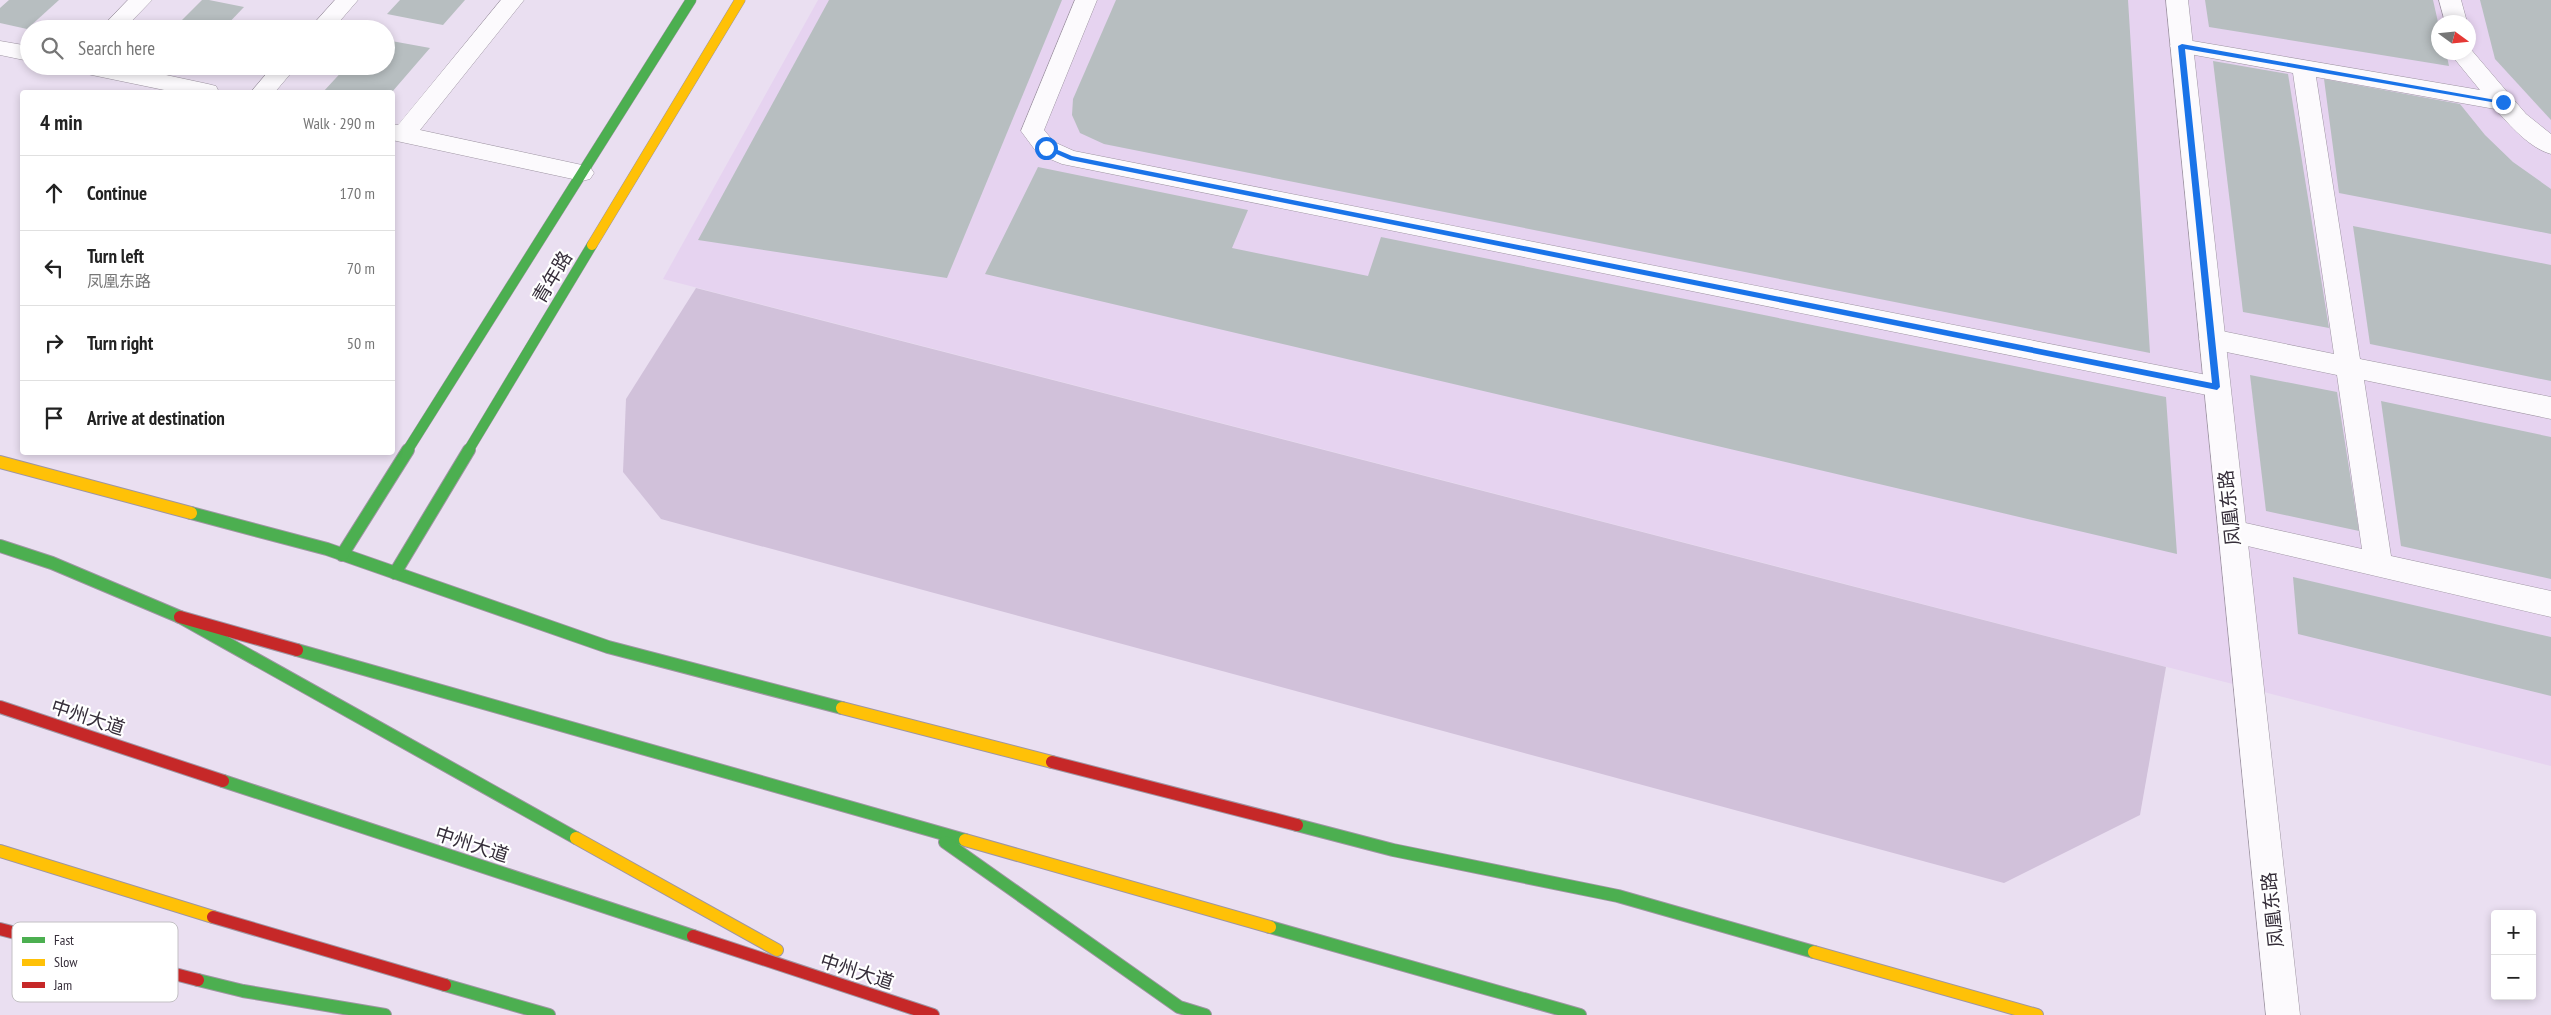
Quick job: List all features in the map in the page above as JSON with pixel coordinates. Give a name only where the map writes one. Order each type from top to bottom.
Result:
[{"type":"main road","name":"青年路","points":[[342,555],[691,0]]},
{"type":"main road","name":"青年路","points":[[395,573],[740,0]]},
{"type":"main road","points":[[0,462],[342,555],[608,647],[1393,850],[1618,896],[2037,1015]]},
{"type":"main road","points":[[0,546],[52,563],[180,618],[833,982]]},
{"type":"main road","points":[[180,618],[1580,1015]]},
{"type":"main road","name":"中州大道","points":[[0,707],[933,1015]]},
{"type":"main road","points":[[928,830],[1179,1007],[1206,1015]]},
{"type":"main road","points":[[0,850],[269,934],[550,1015]]},
{"type":"main road","points":[[178,974],[243,991],[318,1015]]},
{"type":"main road","points":[[243,991],[385,1015]]},
{"type":"street","points":[[120,20],[141,0]]},
{"type":"street","points":[[328,20],[347,0]]},
{"type":"street","points":[[513,0],[398,134],[582,173]]},
{"type":"street","points":[[1086,0],[1032,131],[1046,148],[1070,158],[2217,387]]},
{"type":"street","name":"凤凰东路","points":[[2177,0],[2283,1015]]},
{"type":"street","points":[[2450,0],[2454,15]]},
{"type":"street","points":[[2182,46],[2503,102]]},
{"type":"street","points":[[0,48],[20,52]]},
{"type":"street","points":[[2467,60],[2518,120],[2551,146]]},
{"type":"street","points":[[2304,67],[2380,566]]},
{"type":"street","points":[[129,75],[199,90]]},
{"type":"street","points":[[264,90],[278,75]]},
{"type":"street","points":[[2212,339],[2551,408]]},
{"type":"street","points":[[2232,532],[2551,604]]},
{"type":"shaded area","points":[[818,0],[2551,0],[2551,766],[663,279]]},
{"type":"shaded area","points":[[696,288],[2166,667],[2140,815],[2004,883],[661,519],[623,472],[626,399]]},
{"type":"building","points":[[9,0],[59,0],[37,20],[20,20],[20,27],[0,23],[0,8]]},
{"type":"building","points":[[202,0],[244,7],[232,20],[182,20]]},
{"type":"building","points":[[400,0],[465,0],[443,25],[387,14]]},
{"type":"building","points":[[829,0],[1062,0],[947,278],[698,240]]},
{"type":"building","points":[[1116,0],[2128,0],[2150,353],[1104,144],[1080,133],[1072,115],[1073,99]]},
{"type":"building","points":[[2205,0],[2433,0],[2436,15],[2431,15],[2431,60],[2448,60],[2449,66],[2209,27]]},
{"type":"building","points":[[2480,0],[2551,0],[2551,120],[2495,59]]},
{"type":"building","points":[[395,42],[430,48],[394,90],[325,90],[339,75],[395,75]]},
{"type":"building","points":[[2213,61],[2288,74],[2329,328],[2243,312]]},
{"type":"building","points":[[2324,79],[2460,104],[2485,135],[2513,162],[2551,189],[2551,234],[2339,193]]},
{"type":"building","points":[[1038,167],[1248,210],[1232,248],[1368,276],[1381,237],[2166,397],[2177,554],[985,274]]},
{"type":"building","points":[[2353,226],[2551,265],[2551,381],[2370,344]]},
{"type":"building","points":[[2250,375],[2337,392],[2359,531],[2266,511]]},
{"type":"building","points":[[2381,401],[2551,437],[2551,579],[2401,546]]},
{"type":"building","points":[[2293,577],[2551,637],[2551,696],[2298,634]]},
{"type":"traffic: fast","points":[[342,555],[691,0]]},
{"type":"traffic: fast","points":[[395,573],[592,245]]},
{"type":"traffic: fast","points":[[191,513],[327,549],[608,647],[842,708]]},
{"type":"traffic: fast","points":[[0,546],[52,563],[180,617],[576,838]]},
{"type":"traffic: fast","points":[[297,650],[965,840]]},
{"type":"traffic: fast","points":[[223,781],[693,936]]},
{"type":"traffic: fast","points":[[1297,825],[1393,850],[1618,896],[1814,952]]},
{"type":"traffic: fast","points":[[945,842],[1179,1007],[1205,1015]]},
{"type":"traffic: fast","points":[[1270,927],[1580,1015]]},
{"type":"traffic: fast","points":[[198,980],[243,991],[385,1015]]},
{"type":"traffic: fast","points":[[445,985],[549,1015]]},
{"type":"traffic: slow","points":[[592,245],[740,0]]},
{"type":"traffic: slow","points":[[0,462],[191,513]]},
{"type":"traffic: slow","points":[[842,708],[1052,762]]},
{"type":"traffic: slow","points":[[576,838],[777,950]]},
{"type":"traffic: slow","points":[[965,840],[1270,927]]},
{"type":"traffic: slow","points":[[0,851],[213,917]]},
{"type":"traffic: slow","points":[[1814,952],[2037,1015]]},
{"type":"traffic: jam","points":[[180,617],[297,650]]},
{"type":"traffic: jam","points":[[0,707],[223,781]]},
{"type":"traffic: jam","points":[[1052,762],[1297,825]]},
{"type":"traffic: jam","points":[[213,917],[445,985]]},
{"type":"traffic: jam","points":[[0,929],[12,932]]},
{"type":"traffic: jam","points":[[693,936],[933,1015]]},
{"type":"traffic: jam","points":[[178,975],[198,980]]},
{"type":"route","points":[[1046,148],[1070,158],[2217,387],[2182,46],[2503,102]]}]
